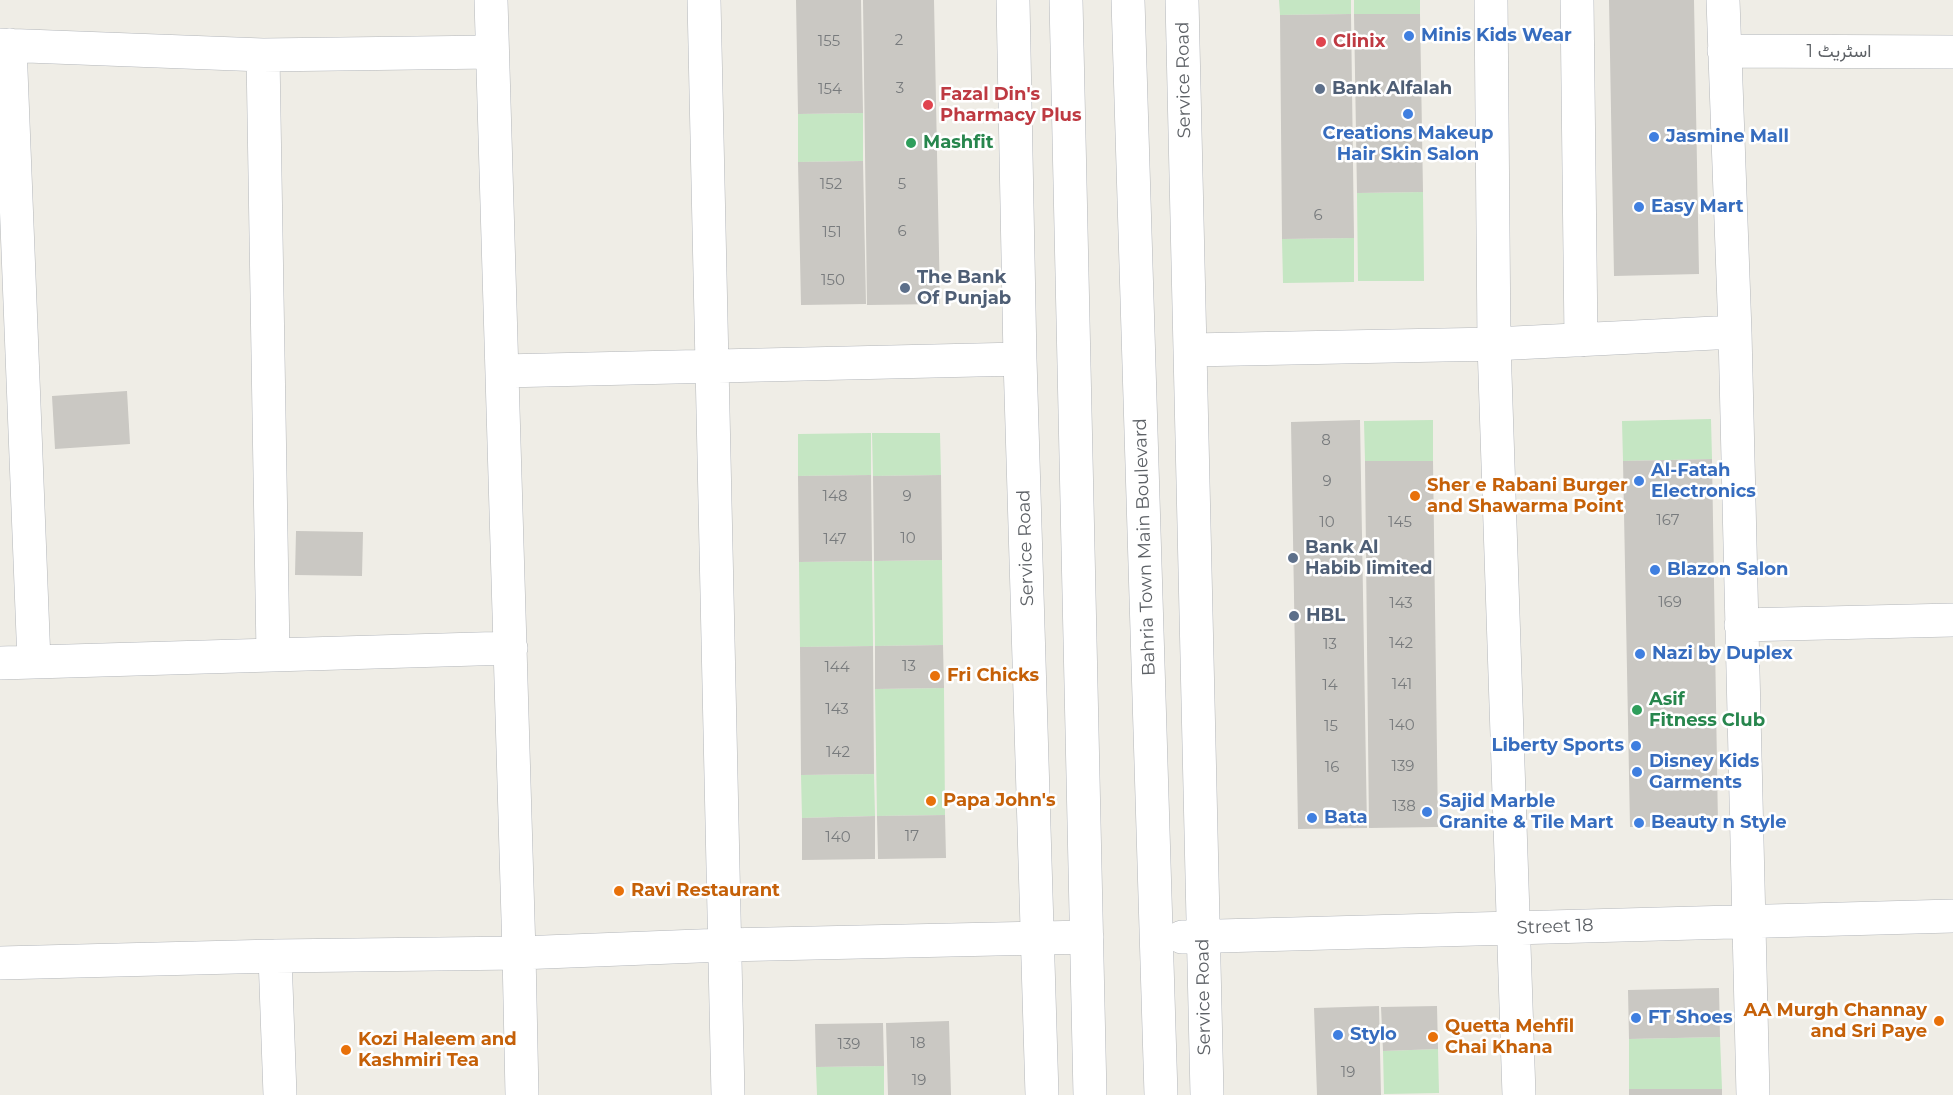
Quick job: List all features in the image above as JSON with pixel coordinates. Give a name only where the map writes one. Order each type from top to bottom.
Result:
[{"type":"street","points":[[491,0],[522,1095]]},
{"type":"street","points":[[704,0],[728,1095]]},
{"type":"street","name":"Service Road","points":[[1013,0],[1020,359],[1042,1095]]},
{"type":"street","points":[[1066,0],[1090,1095]]},
{"type":"street","name":"Bahria Town Main Boulevard","points":[[1128,0],[1161,1095]]},
{"type":"street","name":"Service Road","points":[[1182,0],[1207,1095]]},
{"type":"street","points":[[1491,0],[1494,344],[1519,1095]]},
{"type":"street","points":[[1577,0],[1581,340]]},
{"type":"street","points":[[1723,0],[1735,333],[1754,1095]]},
{"type":"street","points":[[34,662],[5,45],[263,55],[492,52]]},
{"type":"street","name":"اسٹریٹ 1","points":[[1725,51],[1953,52]]},
{"type":"street","points":[[263,55],[273,654]]},
{"type":"street","points":[[1191,350],[1494,344],[1735,333]]},
{"type":"street","points":[[503,371],[1020,359]]},
{"type":"street","points":[[1741,625],[1953,620]]},
{"type":"street","points":[[0,663],[511,648]]},
{"type":"street","name":"Street 18","points":[[1156,937],[1953,916]]},
{"type":"street","points":[[0,963],[519,953],[724,945],[1087,937]]},
{"type":"street","points":[[275,956],[280,1095]]},
{"type":"green space","points":[[1279,0],[1351,0],[1351,14],[1280,15]]},
{"type":"green space","points":[[1354,0],[1420,0],[1420,14],[1354,14]]},
{"type":"green space","points":[[863,113],[863,161],[798,162],[798,114]]},
{"type":"green space","points":[[1423,192],[1424,281],[1358,281],[1357,193]]},
{"type":"green space","points":[[1354,238],[1354,282],[1283,283],[1282,239]]},
{"type":"green space","points":[[1711,419],[1712,459],[1623,461],[1622,421]]},
{"type":"green space","points":[[1433,420],[1433,461],[1365,461],[1364,421]]},
{"type":"green space","points":[[871,433],[871,475],[798,476],[798,434]]},
{"type":"green space","points":[[872,433],[940,433],[941,475],[873,476]]},
{"type":"green space","points":[[942,560],[943,645],[875,646],[874,561]]},
{"type":"green space","points":[[872,561],[873,646],[800,647],[799,562]]},
{"type":"green space","points":[[944,688],[945,815],[877,816],[875,689]]},
{"type":"green space","points":[[874,774],[875,816],[802,818],[801,775]]},
{"type":"green space","points":[[1720,1037],[1722,1089],[1629,1089],[1629,1039]]},
{"type":"green space","points":[[1438,1049],[1439,1093],[1384,1094],[1383,1051]]},
{"type":"green space","points":[[884,1066],[884,1095],[817,1095],[816,1067]]},
{"type":"building","points":[[796,0],[861,0],[863,113],[798,114]]},
{"type":"building","points":[[863,0],[934,0],[940,304],[867,305]]},
{"type":"building","name":"Jasmine Mall","points":[[1609,0],[1694,0],[1699,274],[1614,276]]},
{"type":"building","points":[[1351,14],[1354,238],[1282,239],[1280,15]]},
{"type":"building","points":[[1354,14],[1420,14],[1423,192],[1357,193]]},
{"type":"building","points":[[863,161],[866,304],[801,305],[798,162]]},
{"type":"building","points":[[127,391],[130,444],[55,449],[52,396]]},
{"type":"building","points":[[1360,420],[1367,828],[1298,829],[1291,422]]},
{"type":"building","points":[[1712,459],[1718,826],[1630,827],[1623,461]]},
{"type":"building","points":[[1365,461],[1433,461],[1438,827],[1369,828]]},
{"type":"building","points":[[871,475],[872,561],[799,562],[798,476]]},
{"type":"building","points":[[941,475],[942,560],[874,561],[873,476]]},
{"type":"building","points":[[296,531],[363,532],[362,576],[295,575]]},
{"type":"building","points":[[943,645],[944,688],[875,689],[875,646]]},
{"type":"building","points":[[873,646],[874,774],[801,775],[800,647]]},
{"type":"building","points":[[945,815],[946,858],[878,859],[877,816]]},
{"type":"building","points":[[875,816],[875,859],[802,860],[802,818]]},
{"type":"building","points":[[1719,988],[1720,1037],[1629,1039],[1628,990]]},
{"type":"building","points":[[1379,1006],[1381,1095],[1317,1095],[1314,1008]]},
{"type":"building","points":[[1437,1006],[1438,1049],[1383,1051],[1381,1007]]},
{"type":"building","points":[[949,1021],[951,1095],[888,1095],[886,1023]]},
{"type":"building","points":[[883,1023],[884,1066],[816,1067],[815,1024]]},
{"type":"building","points":[[1629,1089],[1722,1089],[1722,1095],[1629,1095]]},
{"type":"place","name":"Minis Kids Wear","points":[[1409,36]]},
{"type":"place","name":"Clinix","points":[[1321,42]]},
{"type":"place","name":"Bank Alfalah","points":[[1320,89]]},
{"type":"place","name":"Fazal Din's Pharmacy Plus","points":[[928,105]]},
{"type":"place","name":"Creations Makeup Hair Skin Salon","points":[[1408,114]]},
{"type":"place","name":"Jasmine Mall","points":[[1654,137]]},
{"type":"place","name":"Mashfit","points":[[911,143]]},
{"type":"place","name":"Easy Mart","points":[[1639,207]]},
{"type":"place","name":"The Bank Of Punjab","points":[[905,288]]},
{"type":"place","name":"Al-Fatah Electronics","points":[[1639,481]]},
{"type":"place","name":"Sher e Rabani Burger and Shawarma Point","points":[[1415,496]]},
{"type":"place","name":"Bank Al Habib limited","points":[[1293,558]]},
{"type":"place","name":"Blazon Salon","points":[[1655,570]]},
{"type":"place","name":"HBL","points":[[1294,616]]},
{"type":"place","name":"Nazi by Duplex","points":[[1640,654]]},
{"type":"place","name":"Fri Chicks","points":[[935,676]]},
{"type":"place","name":"Asif Fitness Club","points":[[1637,710]]},
{"type":"place","name":"Liberty Sports","points":[[1636,746]]},
{"type":"place","name":"Disney Kids Garments","points":[[1637,772]]},
{"type":"place","name":"Papa John's","points":[[931,801]]},
{"type":"place","name":"Sajid Marble Granite & Tile Mart","points":[[1427,812]]},
{"type":"place","name":"Bata","points":[[1312,818]]},
{"type":"place","name":"Beauty n Style","points":[[1639,823]]},
{"type":"place","name":"Ravi Restaurant","points":[[619,891]]},
{"type":"place","name":"FT Shoes","points":[[1636,1018]]},
{"type":"place","name":"AA Murgh Channay and Sri Paye","points":[[1939,1021]]},
{"type":"place","name":"Stylo","points":[[1338,1035]]},
{"type":"place","name":"Quetta Mehfil Chai Khana","points":[[1433,1037]]},
{"type":"place","name":"Kozi Haleem and Kashmiri Tea","points":[[346,1050]]}]
